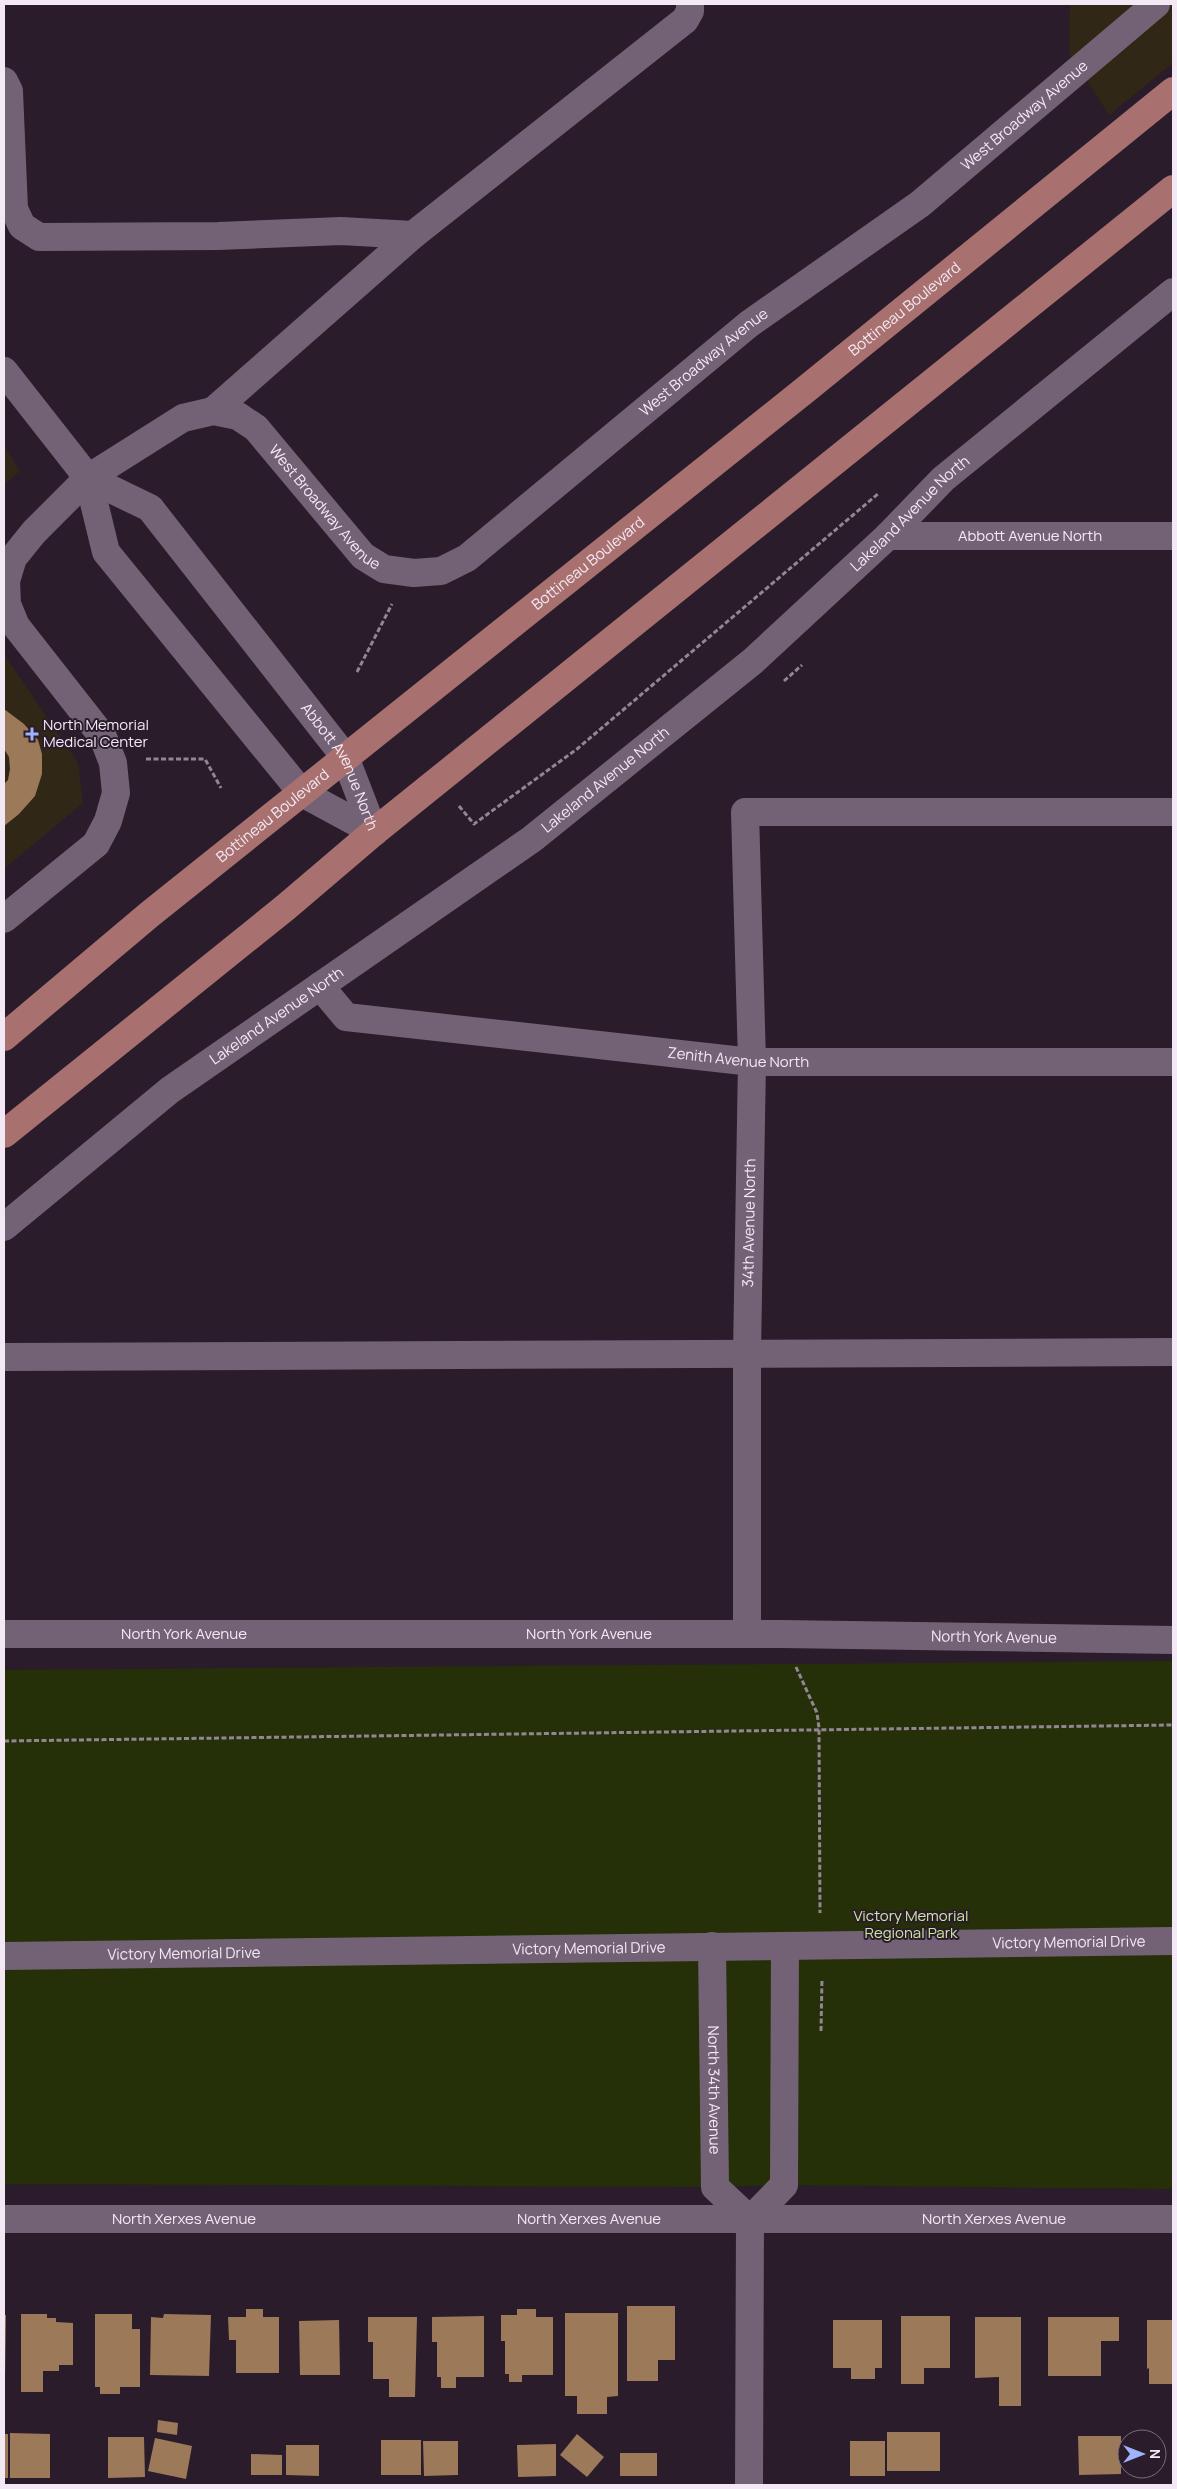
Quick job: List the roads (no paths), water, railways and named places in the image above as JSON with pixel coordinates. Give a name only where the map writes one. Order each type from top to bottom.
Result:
[{"type":"main road","name":"Bottineau Boulevard","points":[[4,1037],[150,914],[798,395],[1173,91]]},
{"type":"main road","points":[[4,1134],[278,913],[374,832],[1173,189]]},
{"type":"street","points":[[213,411],[412,235],[685,20],[690,11],[690,4]]},
{"type":"street","name":"West Broadway Avenue","points":[[4,919],[96,844],[108,821],[116,793],[114,763],[103,737],[16,626],[7,604],[6,581],[13,558],[34,532],[88,478],[183,418],[213,411],[238,416],[256,428],[363,556],[384,569],[414,573],[441,571],[467,558],[748,324],[920,204],[1156,4]]},
{"type":"street","points":[[4,81],[8,91],[14,209],[22,226],[39,237],[218,236],[341,231],[412,235]]},
{"type":"street","name":"Lakeland Avenue North","points":[[4,1227],[170,1090],[532,840],[753,661],[888,536],[943,479],[1173,292]]},
{"type":"street","name":"Abbott Avenue North","points":[[4,371],[88,478],[106,552],[302,792],[374,832]]},
{"type":"street","name":"Abbott Avenue North","points":[[88,478],[150,508],[345,757],[374,832]]},
{"type":"street","name":"Abbott Avenue North","points":[[888,536],[1173,536]]},
{"type":"street","name":"34th Avenue North","points":[[747,1634],[747,1353],[752,1062],[745,812],[1173,812]]},
{"type":"street","name":"Zenith Avenue North","points":[[320,986],[346,1017],[752,1062],[1173,1062]]},
{"type":"street","points":[[4,1357],[1173,1352]]},
{"type":"street","name":"North York Avenue","points":[[4,1634],[782,1634],[1173,1640]]},
{"type":"street","name":"Victory Memorial Drive","points":[[4,1956],[1173,1941]]},
{"type":"street","name":"North 34th Avenue","points":[[712,1946],[715,2187],[750,2220]]},
{"type":"street","points":[[749,2485],[750,2220],[784,2185],[785,1946]]},
{"type":"street","name":"North Xerxes Avenue","points":[[4,2219],[1173,2219]]},
{"type":"place","name":"North Memorial Medical Center","points":[[32,734]]},
{"type":"park label","name":"Victory Memorial Regional Park","points":[[911,1924]]}]
